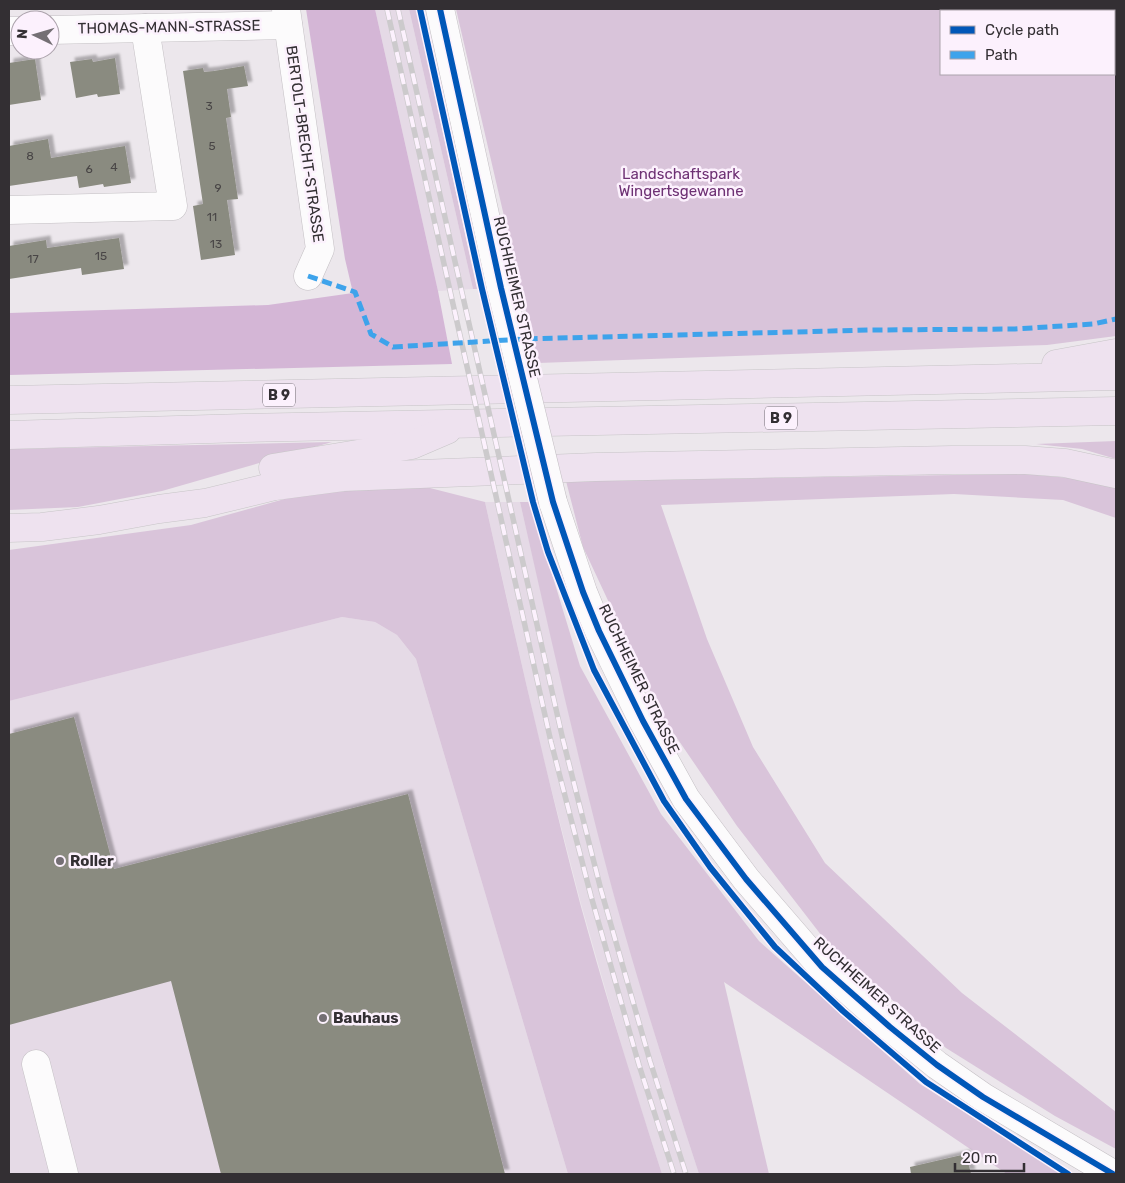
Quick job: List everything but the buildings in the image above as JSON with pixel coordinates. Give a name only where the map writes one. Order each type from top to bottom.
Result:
[{"type":"highway","points":[[976,379],[1116,353]]},
{"type":"highway","name":"B 9","points":[[9,400],[1116,376]]},
{"type":"highway","name":"B 9","points":[[9,435],[1116,411]]},
{"type":"highway","name":"B 9","points":[[9,528],[42,527],[99,520],[158,509],[190,493],[252,472],[412,445],[461,424]]},
{"type":"highway","points":[[158,509],[205,503],[275,486],[342,476],[430,472],[822,462],[1026,460],[1065,463],[1116,474]]},
{"type":"street","name":"RUCHHEIMER STRASSE","points":[[440,9],[501,288],[553,502],[583,592],[599,632],[642,721],[686,799],[746,879],[822,967],[890,1027],[937,1065],[983,1097],[1113,1174]]},
{"type":"street","name":"THOMAS-MANN-STRASSE","points":[[60,30],[145,28],[287,17]]},
{"type":"street","name":"BERTOLT-BRECHT-STRASSE","points":[[287,17],[320,249],[308,276]]},
{"type":"street","points":[[9,210],[173,206],[145,28]]},
{"type":"street","points":[[36,1064],[64,1174]]},
{"type":"shaded area","points":[[306,9],[375,9],[438,291],[452,364],[9,375],[9,313],[268,305],[353,293],[345,259]]},
{"type":"shaded area","points":[[375,9],[409,9],[473,289],[438,291]]},
{"type":"shaded area","points":[[485,502],[520,502],[575,740],[614,895],[663,1062],[699,1174],[662,1174],[629,1072],[581,904],[541,749]]},
{"type":"shaded area","points":[[342,617],[375,622],[397,635],[416,659],[568,1174],[9,1174],[9,701]]},
{"type":"green space","points":[[409,9],[416,9],[477,289],[473,289]]},
{"type":"green space","name":"Landschaftspark Wingertsgewanne","points":[[456,9],[1116,9],[1116,336],[1047,345],[538,363]]},
{"type":"green space","points":[[1116,441],[1116,459],[1082,449],[1036,444]]},
{"type":"green space","points":[[332,442],[162,491],[78,507],[9,510],[9,449]]},
{"type":"green space","points":[[1026,474],[1091,480],[1116,488],[1116,518],[1063,500],[954,494],[661,505],[707,639],[753,747],[825,863],[962,993],[1116,1112],[1116,1149],[1055,1116],[946,1048],[825,940],[737,826],[662,716],[583,547],[566,481]]},
{"type":"green space","points":[[426,487],[485,502],[542,753],[580,903],[599,971],[662,1174],[568,1174],[416,659],[397,635],[375,622],[342,617],[9,701],[9,550],[191,525],[306,493]]},
{"type":"green space","points":[[520,502],[530,502],[580,666],[661,814],[759,941],[920,1084],[1063,1174],[1007,1174],[724,982],[769,1174],[699,1174],[614,896],[577,749]]},
{"type":"railway","points":[[387,9],[551,742],[591,896],[639,1065],[674,1174]]},
{"type":"railway","points":[[398,9],[563,740],[601,890],[650,1061],[686,1174]]},
{"type":"marked path","points":[[1115,44],[1116,48]]},
{"type":"marked path","points":[[308,276],[355,292],[371,334],[393,347],[523,339],[871,330],[1015,329],[1093,324],[1116,319]]},
{"type":"cycle path","points":[[420,9],[482,289],[533,502],[548,552],[594,670],[664,801],[710,867],[775,947],[843,1011],[926,1082],[1068,1174]]},
{"type":"cycle path","points":[[440,9],[501,288],[553,502],[583,592],[599,631],[643,721],[686,799],[746,879],[822,967],[890,1027],[937,1065],[983,1097],[1113,1174]]},
{"type":"place","name":"Roller","points":[[60,861]]},
{"type":"place","name":"Bauhaus","points":[[323,1018]]}]
